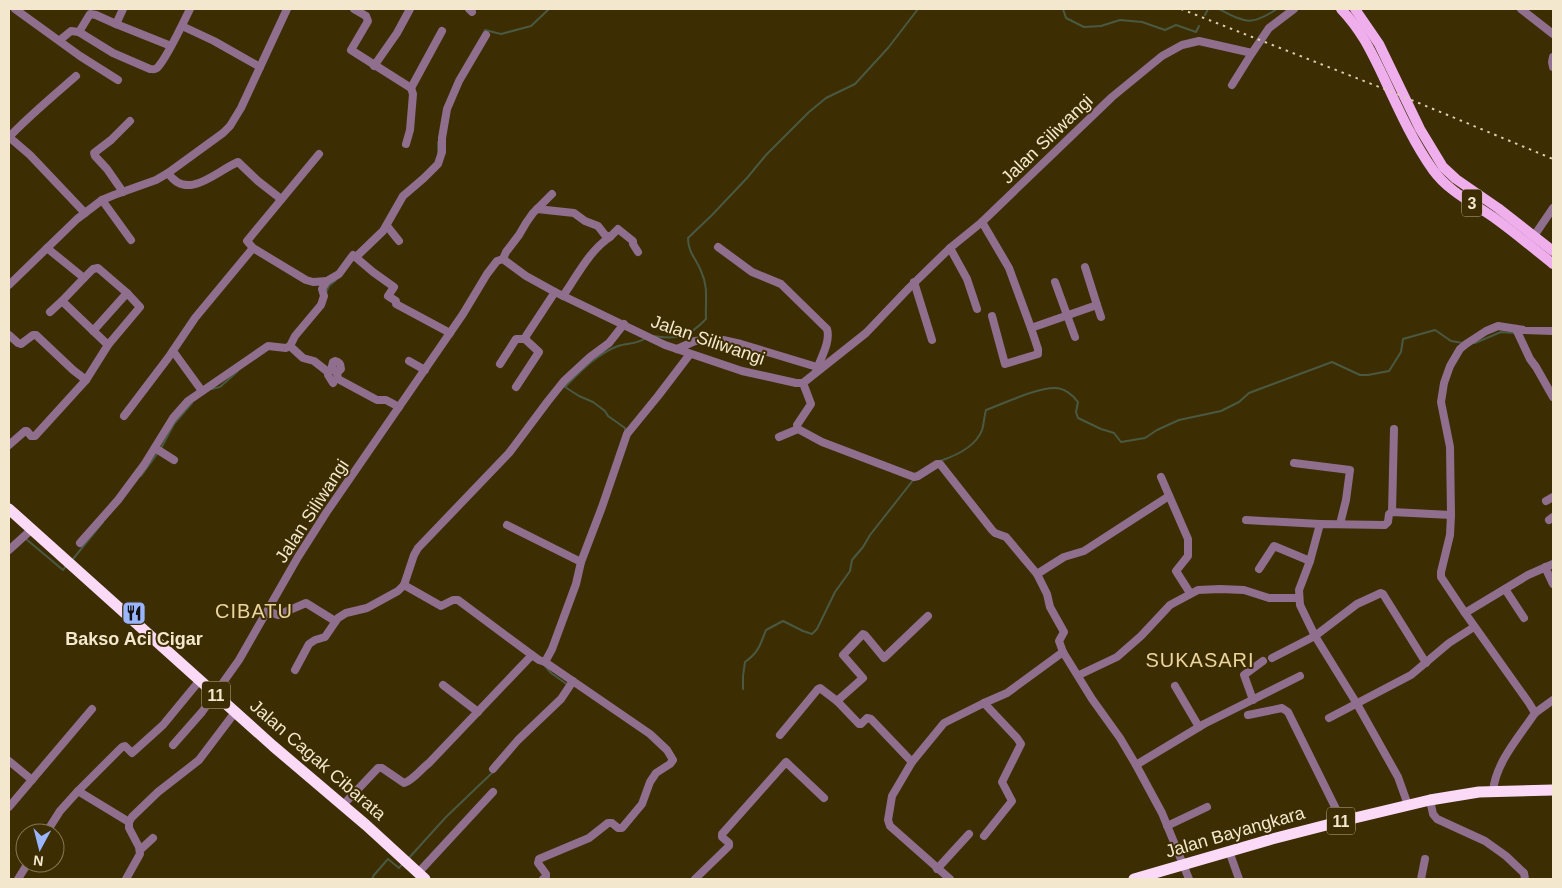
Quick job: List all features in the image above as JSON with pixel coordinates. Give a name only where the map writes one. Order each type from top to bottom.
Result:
[{"type":"highway","name":"Jalan Cagak Cibarata","points":[[9,509],[124,614],[366,825],[421,876]]},
{"type":"highway","name":"Jalan Bayangkara","points":[[1134,879],[1342,820],[1430,800],[1479,792],[1553,790]]},
{"type":"main road","name":"3","points":[[1340,9],[1348,16],[1388,74],[1443,167],[1456,179],[1498,208],[1553,251]]},
{"type":"main road","name":"3","points":[[1354,9],[1378,44],[1408,127],[1433,170],[1442,181],[1493,217],[1553,264]]},
{"type":"street","points":[[15,9],[80,56],[118,80]]},
{"type":"street","points":[[116,24],[123,9]]},
{"type":"street","points":[[60,40],[71,31],[79,32],[113,53],[154,69],[159,66],[190,9]]},
{"type":"street","points":[[9,285],[85,213],[102,200],[156,180],[230,126],[241,108],[287,9]]},
{"type":"street","points":[[354,9],[366,16],[368,21],[351,50],[411,88],[413,94],[411,122],[406,144]]},
{"type":"street","points":[[374,66],[397,33],[410,9]]},
{"type":"street","points":[[1232,84],[1269,28],[1294,9]]},
{"type":"street","points":[[1521,9],[1553,34]]},
{"type":"street","points":[[79,32],[91,14],[171,46]]},
{"type":"street","points":[[182,26],[214,40],[260,67]]},
{"type":"street","points":[[411,88],[442,31]]},
{"type":"street","points":[[319,154],[247,240],[253,248],[306,280],[313,282],[327,281],[339,274],[355,256],[387,227],[403,196],[438,164],[442,152],[442,138],[447,109],[459,81],[486,36]]},
{"type":"street","name":"Jalan Siliwangi","points":[[173,745],[202,712],[239,660],[298,557],[326,513],[425,370],[495,262],[503,259],[526,276],[559,294],[676,349],[742,371],[803,383],[816,370],[849,348],[866,333],[914,282],[950,248],[982,222],[1112,97],[1162,56],[1187,43],[1199,41],[1252,53]]},
{"type":"street","points":[[1553,57],[1553,67]]},
{"type":"street","points":[[76,76],[23,120],[9,137],[30,155],[85,213]]},
{"type":"street","points":[[123,192],[94,153],[111,140],[130,121]]},
{"type":"street","points":[[168,173],[174,182],[190,185],[216,175],[238,162],[281,199]]},
{"type":"street","points":[[503,259],[537,208],[552,194]]},
{"type":"street","points":[[102,200],[131,240]]},
{"type":"street","points":[[537,208],[574,213],[585,221],[598,226],[605,235],[610,237]]},
{"type":"street","points":[[1534,236],[1553,208]]},
{"type":"street","points":[[982,222],[1009,268],[1038,349],[1038,354],[1004,363],[992,316]]},
{"type":"street","points":[[387,227],[397,238]]},
{"type":"street","points":[[525,339],[527,334],[600,244],[618,228],[633,241],[638,252]]},
{"type":"street","points":[[676,349],[695,341],[723,340],[816,370],[829,335],[828,329],[781,284],[752,272],[718,247]]},
{"type":"street","points":[[47,248],[84,278]]},
{"type":"street","points":[[124,416],[173,351],[195,318],[253,248]]},
{"type":"street","points":[[950,248],[967,279],[977,309]]},
{"type":"street","points":[[355,256],[394,287],[388,296],[396,301],[396,304],[450,332]]},
{"type":"street","points":[[1085,267],[1102,317]]},
{"type":"street","points":[[9,445],[25,431],[33,436],[36,435],[86,380],[108,345],[140,307],[98,268],[93,268],[62,302],[50,312]]},
{"type":"street","points":[[80,542],[118,500],[180,409],[202,391],[268,346],[286,348],[290,346],[295,336],[321,305],[324,296],[322,289],[327,281]]},
{"type":"street","points":[[914,282],[932,340]]},
{"type":"street","points":[[1056,282],[1075,337]]},
{"type":"street","points":[[93,331],[127,293]]},
{"type":"street","points":[[62,302],[108,345]]},
{"type":"street","points":[[1030,328],[1098,305]]},
{"type":"street","points":[[295,670],[304,650],[315,640],[325,637],[335,621],[346,614],[366,608],[404,586],[418,548],[509,453],[564,381],[590,357],[610,343],[624,324]]},
{"type":"street","points":[[1534,713],[1529,703],[1474,627],[1441,577],[1450,535],[1451,515],[1450,447],[1440,402],[1450,366],[1460,349],[1486,331],[1498,326],[1553,331]]},
{"type":"street","points":[[1516,329],[1530,360],[1536,367],[1553,398]]},
{"type":"street","points":[[9,335],[21,344],[33,335],[36,335],[86,380]]},
{"type":"street","points":[[500,364],[516,339],[525,339],[538,350],[539,353],[516,386]]},
{"type":"street","points":[[290,346],[303,358],[332,371],[338,379],[360,392],[380,401],[389,401],[399,407]]},
{"type":"street","points":[[173,351],[202,391]]},
{"type":"street","points":[[545,662],[552,649],[576,584],[627,434],[690,354]]},
{"type":"street","points":[[410,361],[425,370]]},
{"type":"street","points":[[332,371],[328,375],[333,383]]},
{"type":"street","points":[[798,429],[798,425],[811,404],[803,383]]},
{"type":"street","points":[[779,438],[798,429]]},
{"type":"street","points":[[798,429],[822,442],[914,477],[940,464],[992,530],[995,533],[1006,536],[1037,574],[1047,594],[1050,607],[1064,632],[1059,640],[1063,652],[1136,765],[1162,813],[1189,879]]},
{"type":"street","points":[[1246,520],[1385,526],[1388,522],[1389,514],[1392,512],[1394,429]]},
{"type":"street","points":[[155,448],[174,460]]},
{"type":"street","points":[[1294,464],[1350,470],[1346,500],[1340,524]]},
{"type":"street","points":[[1161,477],[1188,539],[1188,556],[1176,571],[1190,593]]},
{"type":"street","points":[[1037,574],[1064,557],[1084,551],[1169,496]]},
{"type":"street","points":[[1546,501],[1553,497]]},
{"type":"street","points":[[1392,512],[1451,515]]},
{"type":"street","points":[[1320,524],[1310,561],[1299,590],[1298,598],[1300,605],[1315,636],[1357,704],[1398,777],[1408,805]]},
{"type":"street","points":[[507,525],[582,562]]},
{"type":"street","points":[[9,550],[32,529]]},
{"type":"street","points":[[1259,569],[1276,546],[1310,561]]},
{"type":"street","points":[[1465,614],[1528,575],[1549,565],[1553,584]]},
{"type":"street","points":[[404,586],[441,606],[453,600],[458,600],[532,655],[650,734],[672,757],[673,760],[670,764],[656,773],[650,782],[642,804],[622,828],[608,823],[589,838],[539,859],[538,863],[546,874],[546,877],[543,879]]},
{"type":"street","points":[[1078,675],[1117,658],[1170,606],[1198,590],[1250,591],[1273,598],[1298,598]]},
{"type":"street","points":[[1505,590],[1524,618]]},
{"type":"street","points":[[1272,658],[1315,636],[1357,604],[1381,593],[1384,594],[1426,663]]},
{"type":"street","points":[[268,611],[278,615],[308,603],[335,621]]},
{"type":"street","points":[[837,701],[863,678],[843,655],[863,634],[884,658],[928,616]]},
{"type":"street","points":[[1329,718],[1411,675],[1449,642],[1474,627]]},
{"type":"street","points":[[950,879],[937,870],[894,831],[889,824],[889,805],[892,796],[912,762],[944,723],[1007,693],[1063,652]]},
{"type":"street","points":[[342,805],[378,768],[382,768],[404,783],[407,782],[429,763],[532,655]]},
{"type":"street","points":[[1253,700],[1244,675],[1263,661]]},
{"type":"street","points":[[1136,765],[1200,727],[1300,676]]},
{"type":"street","points":[[52,823],[60,811],[78,791],[122,746],[125,746],[132,754],[163,725],[200,680]]},
{"type":"street","points":[[493,768],[518,740],[561,700],[573,681]]},
{"type":"street","points":[[443,685],[478,712]]},
{"type":"street","points":[[1175,686],[1200,727]]},
{"type":"street","points":[[780,735],[818,689],[821,689],[837,701],[859,724],[866,718],[871,719],[912,762]]},
{"type":"street","points":[[1493,791],[1494,782],[1501,763],[1534,713],[1553,700]]},
{"type":"street","points":[[984,703],[1017,738],[1020,744],[1002,782],[1012,801],[984,836]]},
{"type":"street","points":[[1248,715],[1282,708],[1288,712],[1342,820]]},
{"type":"street","points":[[9,807],[92,709]]},
{"type":"street","points":[[140,850],[130,833],[129,822],[132,816],[198,760],[236,711]]},
{"type":"street","points":[[9,761],[32,780]]},
{"type":"street","points":[[695,879],[729,846],[729,843],[722,837],[722,834],[786,762],[824,798]]},
{"type":"street","points":[[78,791],[129,822]]},
{"type":"street","points":[[421,876],[493,792]]},
{"type":"street","points":[[1430,800],[1433,814],[1438,819],[1485,841],[1506,856],[1524,873],[1525,879]]},
{"type":"street","points":[[1167,826],[1207,807]]},
{"type":"street","points":[[937,870],[969,834]]},
{"type":"street","points":[[126,879],[138,860],[140,850],[153,838]]},
{"type":"street","points":[[1229,851],[1240,879]]},
{"type":"street","points":[[1421,879],[1425,859]]},
{"type":"waterway","points":[[484,33],[485,30],[501,34],[531,26],[549,9]]},
{"type":"waterway","points":[[653,336],[669,338],[682,336],[694,330],[706,319],[705,283],[699,266],[691,252],[688,238],[809,112],[826,98],[855,84],[888,48],[918,9]]},
{"type":"waterway","points":[[1063,9],[1066,18],[1084,27],[1101,26],[1120,20],[1142,22],[1165,30],[1176,25],[1196,32],[1199,26]]},
{"type":"waterway","points":[[1205,15],[1208,9]]},
{"type":"waterway","points":[[1219,9],[1248,21],[1261,18],[1277,9]]},
{"type":"waterway","points":[[438,142],[438,155]]},
{"type":"waterway","points":[[326,292],[329,286],[336,280]]},
{"type":"waterway","points":[[940,461],[958,453],[975,441],[982,430],[986,410],[1039,390],[1055,388],[1068,392],[1078,402],[1076,412],[1078,418],[1114,433],[1121,442],[1145,438],[1179,420],[1221,411],[1239,402],[1249,393],[1332,362],[1360,375],[1389,371],[1401,352],[1403,339],[1435,330],[1451,341],[1463,343]]},
{"type":"waterway","points":[[1475,343],[1501,332],[1515,333]]},
{"type":"waterway","points":[[625,432],[625,428],[608,416],[605,411],[593,402],[565,387],[610,349],[644,339]]},
{"type":"waterway","points":[[212,389],[220,387],[238,371]]},
{"type":"waterway","points":[[160,450],[174,424],[192,403]]},
{"type":"waterway","points":[[141,476],[157,454]]},
{"type":"waterway","points":[[743,689],[745,662],[756,651],[766,630],[783,621],[812,634],[817,629],[835,592],[850,571],[852,560],[914,479]]},
{"type":"waterway","points":[[73,559],[103,522]]},
{"type":"waterway","points":[[26,539],[63,570],[66,566]]},
{"type":"waterway","points":[[545,666],[551,673],[568,685]]},
{"type":"waterway","points":[[408,859],[446,817],[494,771]]},
{"type":"waterway","points":[[372,879],[388,859],[399,868],[403,863]]},
{"type":"railway","points":[[1181,9],[1402,96],[1553,159]]},
{"type":"place","name":"Bakso Aci Cigar","points":[[134,613]]},
{"type":"district","name":"CIBATU","points":[[254,611]]},
{"type":"district","name":"SUKASARI","points":[[1200,660]]}]
